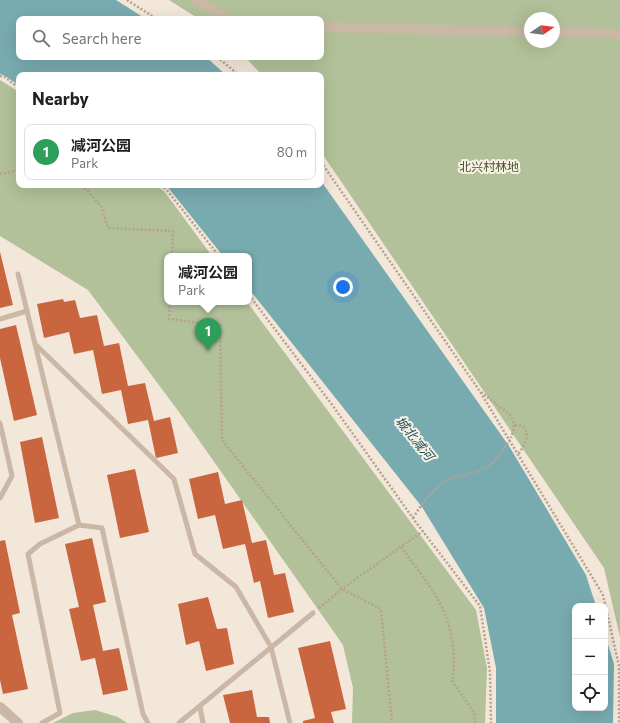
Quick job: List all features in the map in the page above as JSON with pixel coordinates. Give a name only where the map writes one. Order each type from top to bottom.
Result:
[{"type":"street","points":[[196,0],[222,16]]},
{"type":"street","points":[[324,27],[524,32]]},
{"type":"street","points":[[560,32],[620,34]]},
{"type":"street","points":[[0,707],[18,723]]},
{"type":"lane","points":[[18,274],[80,525]]},
{"type":"lane","points":[[0,319],[27,312]]},
{"type":"lane","points":[[35,344],[174,478],[195,554],[236,587],[271,648],[290,723]]},
{"type":"lane","points":[[0,423],[12,476],[0,498]]},
{"type":"lane","points":[[42,723],[60,714],[28,554],[40,544],[80,525],[102,528],[143,714],[148,723]]},
{"type":"lane","points":[[179,723],[313,613]]},
{"type":"lane","points":[[200,707],[203,723]]},
{"type":"path","points":[[127,0],[152,16]]},
{"type":"path","points":[[221,60],[235,72]]},
{"type":"path","points":[[0,76],[16,86]]},
{"type":"path","points":[[324,166],[479,390],[603,595],[619,666],[619,723]]},
{"type":"path","points":[[0,174],[16,171]]},
{"type":"path","points":[[85,188],[101,206],[108,228],[173,231],[172,253]]},
{"type":"path","points":[[165,188],[217,253]]},
{"type":"path","points":[[252,299],[346,424],[413,518],[480,606],[490,672],[491,723]]},
{"type":"path","points":[[170,305],[169,319],[220,325],[222,440],[342,589],[381,609],[392,723]]},
{"type":"path","points":[[413,518],[429,495],[441,484],[451,478],[485,470],[494,463],[511,438],[515,425],[510,415],[479,390]]},
{"type":"path","points":[[515,425],[520,425],[525,428],[527,434],[526,441],[518,454]]},
{"type":"path","points":[[313,613],[342,589],[423,531]]},
{"type":"path","points":[[401,547],[430,587],[445,614],[454,647],[452,681],[474,712],[475,723]]},
{"type":"green space","name":"北兴村林地","points":[[169,0],[620,0],[620,637],[604,568],[324,156],[324,72],[259,72],[248,60],[324,60],[324,16],[194,16]]},
{"type":"green space","points":[[0,80],[16,90],[16,188],[160,188],[164,191],[210,253],[164,253],[164,305],[249,305],[476,610],[487,668],[485,723],[352,723],[353,688],[343,645],[179,412],[88,290],[0,236]]},
{"type":"green space","points":[[95,710],[118,717],[127,723],[53,723],[73,713]]},
{"type":"water","points":[[0,0],[116,0],[141,16],[16,16],[16,60],[209,60],[223,72],[16,72],[16,83],[0,74]]},
{"type":"water","name":"城北减河","points":[[324,185],[509,446],[586,575],[595,603],[572,603],[572,711],[608,711],[608,645],[614,664],[613,723],[496,723],[496,668],[484,608],[422,507],[252,293],[252,253],[221,253],[168,188],[324,188]]},
{"type":"building","points":[[0,252],[13,305],[0,308]]},
{"type":"building","points":[[63,299],[64,302],[75,300],[80,318],[97,315],[104,346],[119,343],[128,386],[145,383],[154,421],[170,417],[178,453],[156,458],[148,420],[128,424],[121,390],[102,394],[93,350],[74,354],[69,332],[44,338],[37,304]]},
{"type":"building","points":[[16,325],[37,415],[14,421],[0,358],[0,329]]},
{"type":"building","points":[[42,437],[59,518],[35,523],[20,442]]},
{"type":"building","points":[[135,469],[149,532],[120,538],[107,475]]},
{"type":"building","points":[[218,472],[225,504],[242,500],[252,543],[266,540],[274,575],[285,573],[294,612],[268,618],[260,581],[254,583],[245,544],[223,549],[215,515],[198,519],[189,479]]},
{"type":"building","points":[[92,538],[106,602],[93,605],[103,651],[119,648],[128,690],[103,695],[95,658],[81,661],[69,609],[79,607],[65,544]]},
{"type":"building","points":[[5,540],[20,613],[12,615],[28,689],[3,694],[0,680],[0,541]]},
{"type":"building","points":[[208,597],[217,629],[227,628],[234,664],[206,671],[199,641],[186,645],[178,604]]},
{"type":"building","points":[[330,641],[346,709],[331,712],[334,723],[303,723],[303,721],[315,718],[298,648]]},
{"type":"building","points":[[252,690],[257,717],[269,717],[270,723],[230,723],[223,695]]},
{"type":"place","name":"减河公园","points":[[208,351]]}]
